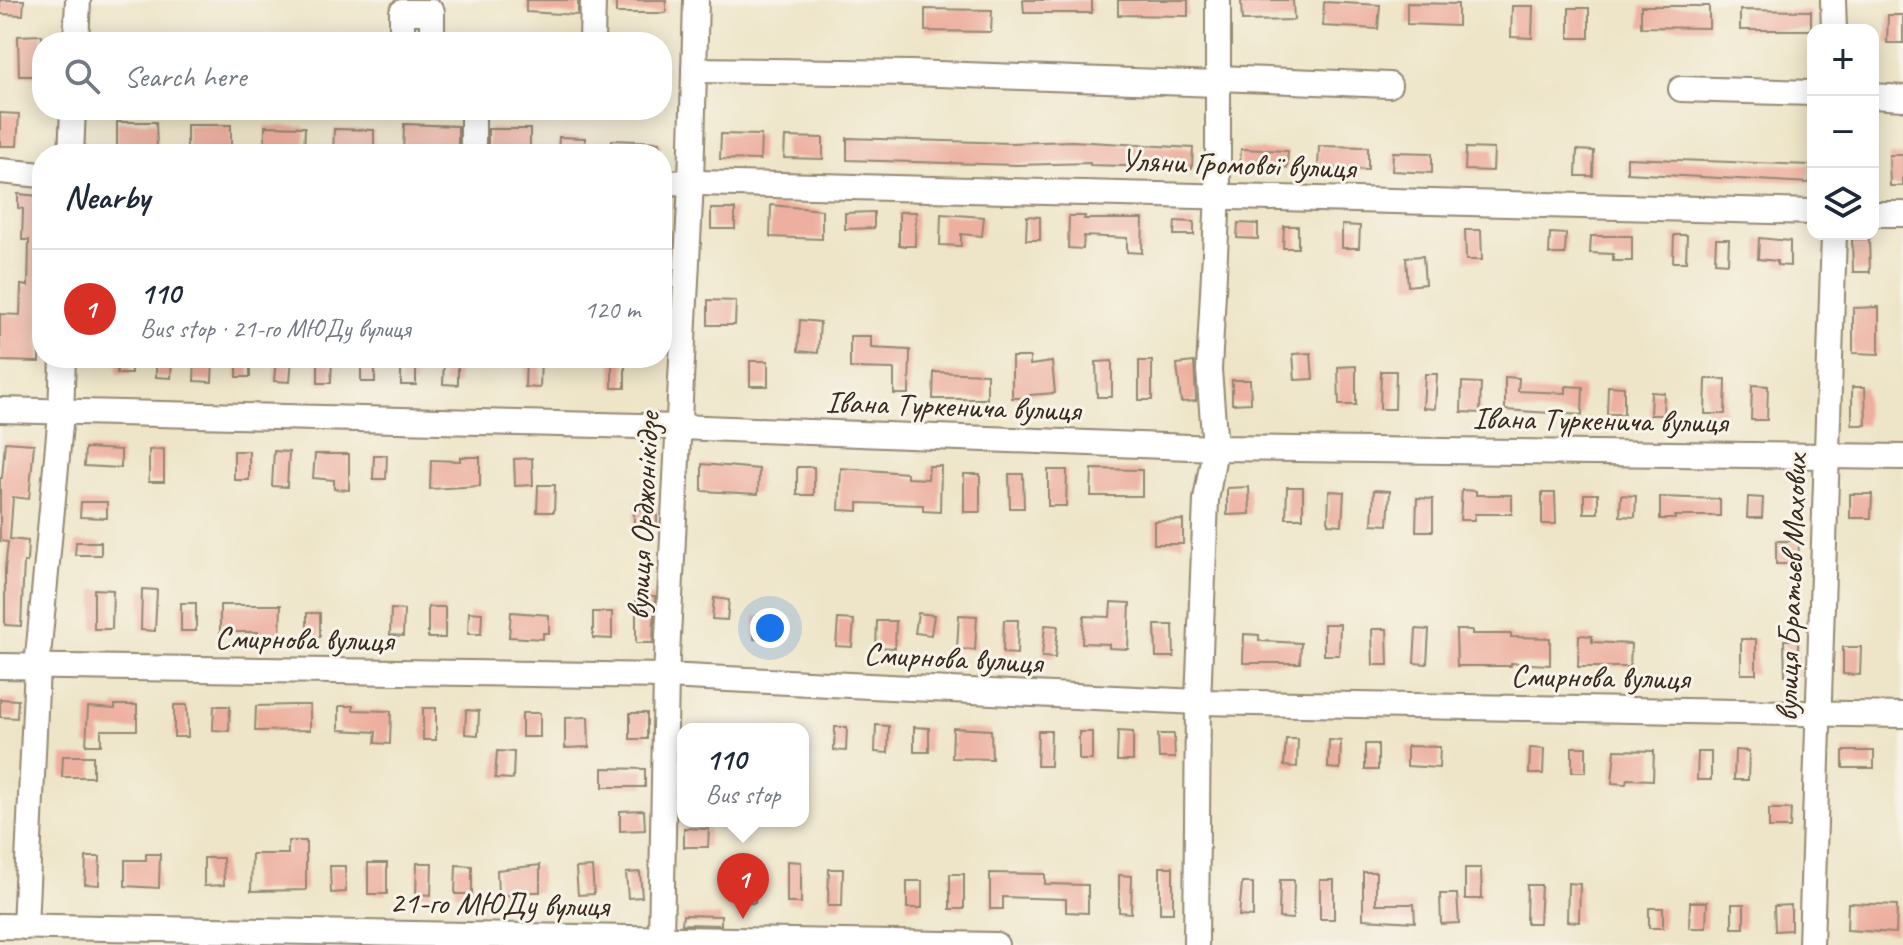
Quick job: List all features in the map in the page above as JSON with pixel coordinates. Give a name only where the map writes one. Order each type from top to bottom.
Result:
[{"type":"street","points":[[76,32],[78,0]]},
{"type":"street","points":[[592,32],[593,0]]},
{"type":"street","name":"вулиця Орджонікідзе","points":[[661,939],[666,676],[691,182],[696,0]]},
{"type":"street","points":[[1196,945],[1198,702],[1206,500],[1215,448],[1209,370],[1218,195],[1218,0]]},
{"type":"street","points":[[1833,0],[1834,24]]},
{"type":"street","points":[[402,32],[402,12],[415,6],[432,12],[432,32]]},
{"type":"street","points":[[694,70],[1389,85]]},
{"type":"street","points":[[1681,89],[1807,93]]},
{"type":"street","points":[[1879,96],[1903,98]]},
{"type":"street","points":[[71,144],[73,120]]},
{"type":"street","points":[[473,120],[473,144]]},
{"type":"street","points":[[0,171],[32,174]]},
{"type":"street","name":"Уляни Громової вулиця","points":[[672,182],[1807,212]]},
{"type":"street","points":[[1879,214],[1903,214]]},
{"type":"street","name":"вулиця Братьєв Махових","points":[[1811,945],[1834,240]]},
{"type":"street","points":[[25,927],[37,667],[63,368]]},
{"type":"street","name":"Івана Туркенича вулиця","points":[[0,410],[61,414],[680,427],[1215,448],[1903,457]]},
{"type":"street","name":"Смирнова вулиця","points":[[0,666],[666,676],[1198,702],[1903,715]]},
{"type":"street","name":"21-го МЮДу вулиця","points":[[0,926],[580,941],[661,939],[996,945]]},
{"type":"building","points":[[0,0],[24,0],[23,15],[0,14]]},
{"type":"building","points":[[526,0],[578,0],[578,15],[526,12]]},
{"type":"building","points":[[616,0],[666,0],[666,13],[616,13]]},
{"type":"building","points":[[1023,0],[1092,0],[1092,13],[1024,13]]},
{"type":"building","points":[[1118,0],[1188,0],[1188,16],[1118,15]]},
{"type":"building","points":[[1293,0],[1294,20],[1242,21],[1241,1]]},
{"type":"building","points":[[1324,2],[1380,5],[1378,29],[1323,26]]},
{"type":"building","points":[[1407,3],[1458,4],[1458,26],[1407,24]]},
{"type":"building","points":[[1512,6],[1533,6],[1532,38],[1511,37]]},
{"type":"building","points":[[1641,6],[1709,6],[1709,28],[1641,27]]},
{"type":"building","points":[[1569,8],[1589,8],[1589,38],[1569,38]]},
{"type":"building","points":[[925,9],[992,10],[991,32],[925,31]]},
{"type":"building","points":[[1740,10],[1811,11],[1811,24],[1807,24],[1807,30],[1740,30]]},
{"type":"building","points":[[1888,15],[1903,15],[1903,43],[1887,43]]},
{"type":"building","points":[[32,35],[32,76],[19,76],[18,36]]},
{"type":"building","points":[[0,113],[19,114],[17,146],[0,146]]},
{"type":"building","points":[[117,122],[156,122],[157,144],[117,144]]},
{"type":"building","points":[[404,124],[458,126],[458,144],[403,144]]},
{"type":"building","points":[[187,125],[231,125],[231,144],[187,144]]},
{"type":"building","points":[[265,126],[305,127],[304,144],[265,144]]},
{"type":"building","points":[[334,129],[374,130],[374,144],[333,144]]},
{"type":"building","points":[[488,129],[530,129],[530,144],[488,144]]},
{"type":"building","points":[[721,134],[761,135],[760,160],[720,159]]},
{"type":"building","points":[[559,137],[585,138],[585,144],[559,144]]},
{"type":"building","points":[[785,137],[823,138],[823,159],[784,158]]},
{"type":"building","points":[[847,138],[1011,143],[1072,141],[1193,148],[1192,168],[1090,163],[1016,165],[847,160]]},
{"type":"building","points":[[612,140],[660,142],[660,144],[612,144]]},
{"type":"building","points":[[1319,146],[1368,147],[1368,170],[1318,168]]},
{"type":"building","points":[[1466,148],[1494,149],[1493,171],[1465,170]]},
{"type":"building","points":[[1241,149],[1288,151],[1287,168],[1240,166]]},
{"type":"building","points":[[1577,150],[1594,151],[1593,176],[1576,176]]},
{"type":"building","points":[[1393,152],[1432,153],[1432,173],[1392,171]]},
{"type":"building","points":[[1889,155],[1903,155],[1903,186],[1890,186]]},
{"type":"building","points":[[1627,158],[1807,165],[1807,183],[1627,173]]},
{"type":"building","points":[[18,194],[32,195],[32,362],[0,361],[0,314],[20,315],[21,285],[28,286],[29,240],[22,240],[23,209],[18,208]]},
{"type":"building","points":[[771,205],[822,210],[822,239],[770,237]]},
{"type":"building","points":[[711,209],[735,209],[735,229],[711,229]]},
{"type":"building","points":[[874,212],[874,228],[845,229],[845,213]]},
{"type":"building","points":[[899,212],[916,212],[915,246],[899,246]]},
{"type":"building","points":[[941,214],[984,217],[982,236],[961,234],[961,246],[940,245]]},
{"type":"building","points":[[1027,216],[1040,217],[1040,240],[1026,240]]},
{"type":"building","points":[[1069,216],[1143,219],[1142,253],[1127,252],[1127,238],[1084,236],[1083,249],[1068,248]]},
{"type":"building","points":[[1175,221],[1194,222],[1194,235],[1174,235]]},
{"type":"building","points":[[1238,223],[1258,224],[1258,239],[1237,238]]},
{"type":"building","points":[[1342,225],[1360,226],[1359,248],[1342,248]]},
{"type":"building","points":[[1284,226],[1298,226],[1298,248],[1283,248]]},
{"type":"building","points":[[1465,230],[1481,230],[1482,260],[1466,260]]},
{"type":"building","points":[[1550,233],[1566,234],[1565,254],[1549,254]]},
{"type":"building","points":[[1674,235],[1687,235],[1686,262],[1673,262]]},
{"type":"building","points":[[1591,236],[1632,236],[1632,261],[1613,261],[1613,254],[1590,253]]},
{"type":"building","points":[[1759,238],[1790,241],[1790,266],[1758,259]]},
{"type":"building","points":[[1716,239],[1729,239],[1728,263],[1715,262]]},
{"type":"building","points":[[1852,240],[1869,240],[1870,272],[1853,272]]},
{"type":"building","points":[[1423,256],[1425,284],[1408,286],[1406,257]]},
{"type":"building","points":[[708,300],[736,301],[735,325],[708,325]]},
{"type":"building","points":[[1879,307],[1879,354],[1853,353],[1853,308]]},
{"type":"building","points":[[800,320],[820,322],[818,353],[798,351]]},
{"type":"building","points":[[850,336],[871,336],[871,348],[910,350],[909,394],[894,394],[894,369],[850,368]]},
{"type":"building","points":[[1311,353],[1313,379],[1295,380],[1293,354]]},
{"type":"building","points":[[1012,357],[1030,357],[1030,365],[1052,362],[1055,393],[1012,398]]},
{"type":"building","points":[[750,361],[768,361],[768,386],[750,386]]},
{"type":"building","points":[[1112,361],[1112,397],[1097,397],[1096,362]]},
{"type":"building","points":[[1139,361],[1152,361],[1152,400],[1139,400]]},
{"type":"building","points":[[1194,362],[1196,401],[1181,402],[1177,364]]},
{"type":"building","points":[[1356,366],[1356,405],[1339,405],[1338,367]]},
{"type":"building","points":[[117,368],[131,368],[131,374],[117,374]]},
{"type":"building","points":[[156,368],[172,368],[171,378],[156,377]]},
{"type":"building","points":[[195,368],[213,368],[212,382],[194,381]]},
{"type":"building","points":[[237,368],[250,368],[250,377],[237,377]]},
{"type":"building","points":[[275,368],[291,368],[290,382],[274,381]]},
{"type":"building","points":[[318,368],[332,368],[331,383],[318,383]]},
{"type":"building","points":[[361,368],[375,368],[375,382],[361,382]]},
{"type":"building","points":[[401,368],[416,368],[416,385],[401,385]]},
{"type":"building","points":[[444,368],[458,368],[458,385],[443,384]]},
{"type":"building","points":[[526,368],[541,368],[540,388],[525,387]]},
{"type":"building","points":[[612,368],[625,368],[625,388],[612,388]]},
{"type":"building","points":[[1381,371],[1396,371],[1395,409],[1380,409]]},
{"type":"building","points":[[934,372],[987,374],[987,399],[933,399]]},
{"type":"building","points":[[1425,374],[1437,374],[1435,409],[1423,408]]},
{"type":"building","points":[[1505,377],[1519,378],[1518,391],[1566,393],[1566,386],[1583,387],[1582,415],[1505,410]]},
{"type":"building","points":[[1706,379],[1726,379],[1725,414],[1705,414]]},
{"type":"building","points":[[1232,380],[1250,380],[1251,403],[1232,404]]},
{"type":"building","points":[[1462,382],[1481,383],[1480,413],[1461,412]]},
{"type":"building","points":[[1752,385],[1768,386],[1767,420],[1751,420]]},
{"type":"building","points":[[1608,386],[1624,387],[1624,414],[1607,414]]},
{"type":"building","points":[[1852,387],[1865,387],[1866,425],[1852,425]]},
{"type":"building","points":[[1651,392],[1664,393],[1663,415],[1650,415]]},
{"type":"building","points":[[5,442],[34,444],[29,499],[13,497],[10,539],[28,541],[21,626],[5,625],[8,542],[0,541],[0,478]]},
{"type":"building","points":[[85,448],[121,450],[121,468],[84,466]]},
{"type":"building","points":[[164,449],[164,482],[149,482],[149,450]]},
{"type":"building","points":[[234,451],[249,451],[249,480],[234,480]]},
{"type":"building","points":[[274,451],[289,452],[287,487],[272,486]]},
{"type":"building","points":[[315,454],[349,454],[349,490],[334,489],[334,480],[313,478]]},
{"type":"building","points":[[374,455],[387,455],[386,479],[373,479]]},
{"type":"building","points":[[460,457],[480,457],[480,486],[430,489],[431,460],[460,461]]},
{"type":"building","points":[[532,458],[533,485],[515,486],[514,459]]},
{"type":"building","points":[[702,464],[759,469],[758,494],[702,491]]},
{"type":"building","points":[[929,466],[941,466],[940,512],[923,511],[923,505],[858,503],[858,511],[839,510],[841,468],[907,473],[907,478],[928,479]]},
{"type":"building","points":[[797,467],[814,467],[814,495],[797,495]]},
{"type":"building","points":[[1092,469],[1142,470],[1142,496],[1091,496]]},
{"type":"building","points":[[1048,470],[1067,470],[1066,506],[1048,506]]},
{"type":"building","points":[[964,474],[980,474],[980,512],[964,512]]},
{"type":"building","points":[[1009,474],[1023,474],[1024,508],[1010,508]]},
{"type":"building","points":[[538,485],[555,485],[554,512],[537,512]]},
{"type":"building","points":[[1249,487],[1250,514],[1227,515],[1227,488]]},
{"type":"building","points":[[1287,487],[1303,487],[1303,518],[1286,518]]},
{"type":"building","points":[[1374,490],[1390,491],[1388,525],[1372,524]]},
{"type":"building","points":[[1462,490],[1476,491],[1476,495],[1512,495],[1512,514],[1475,514],[1474,520],[1460,520]]},
{"type":"building","points":[[1329,491],[1344,492],[1342,525],[1328,524]]},
{"type":"building","points":[[1542,493],[1555,493],[1556,524],[1542,524]]},
{"type":"building","points":[[1584,494],[1598,494],[1598,513],[1584,513]]},
{"type":"building","points":[[1850,494],[1872,494],[1871,518],[1850,518]]},
{"type":"building","points":[[1621,495],[1636,496],[1635,517],[1620,516]]},
{"type":"building","points":[[1660,497],[1720,499],[1720,516],[1660,519]]},
{"type":"building","points":[[1748,497],[1763,498],[1762,518],[1747,518]]},
{"type":"building","points":[[1417,498],[1433,499],[1433,531],[1416,531]]},
{"type":"building","points":[[81,502],[107,502],[107,518],[80,517]]},
{"type":"building","points":[[634,510],[657,510],[657,527],[634,527]]},
{"type":"building","points":[[1183,520],[1183,544],[1154,544],[1154,521]]},
{"type":"building","points":[[1776,541],[1799,541],[1798,564],[1776,564]]},
{"type":"building","points":[[76,542],[101,542],[101,555],[75,555]]},
{"type":"building","points":[[94,589],[113,590],[112,629],[94,629]]},
{"type":"building","points":[[142,589],[157,590],[155,631],[141,630]]},
{"type":"building","points":[[636,596],[655,596],[653,643],[636,643]]},
{"type":"building","points":[[714,598],[729,600],[727,620],[712,619]]},
{"type":"building","points":[[1111,602],[1130,603],[1128,649],[1109,648],[1109,644],[1082,643],[1084,616],[1110,617]]},
{"type":"building","points":[[181,603],[196,603],[196,631],[181,631]]},
{"type":"building","points":[[220,605],[281,605],[280,637],[258,636],[258,632],[220,632]]},
{"type":"building","points":[[428,607],[445,607],[445,638],[428,638]]},
{"type":"building","points":[[391,609],[404,610],[403,636],[390,635]]},
{"type":"building","points":[[469,612],[482,613],[481,634],[468,634]]},
{"type":"building","points":[[511,612],[549,615],[549,633],[543,633],[543,639],[509,637]]},
{"type":"building","points":[[593,612],[612,612],[612,639],[593,638]]},
{"type":"building","points":[[307,613],[320,613],[320,637],[307,636]]},
{"type":"building","points":[[918,613],[934,615],[931,635],[915,633]]},
{"type":"building","points":[[959,615],[977,616],[975,650],[957,649]]},
{"type":"building","points":[[755,616],[769,617],[769,640],[754,639]]},
{"type":"building","points":[[838,619],[854,620],[852,647],[836,646]]},
{"type":"building","points":[[1004,620],[1018,620],[1017,654],[1003,653]]},
{"type":"building","points":[[877,621],[896,621],[895,648],[876,647]]},
{"type":"building","points":[[1324,624],[1340,624],[1339,655],[1324,655]]},
{"type":"building","points":[[1045,625],[1058,626],[1055,658],[1042,657]]},
{"type":"building","points":[[1155,625],[1173,625],[1174,657],[1156,657]]},
{"type":"building","points":[[1372,629],[1387,629],[1388,665],[1373,665]]},
{"type":"building","points":[[1416,629],[1429,630],[1427,664],[1414,663]]},
{"type":"building","points":[[1456,630],[1472,630],[1472,634],[1550,638],[1550,665],[1511,663],[1511,666],[1457,666]]},
{"type":"building","points":[[1244,634],[1259,635],[1259,641],[1301,643],[1300,663],[1243,663]]},
{"type":"building","points":[[1579,635],[1592,636],[1592,642],[1631,644],[1630,667],[1578,667]]},
{"type":"building","points":[[1741,639],[1756,639],[1756,674],[1741,674]]},
{"type":"building","points":[[1784,640],[1798,640],[1798,675],[1785,675]]},
{"type":"building","points":[[1843,647],[1861,647],[1860,675],[1843,674]]},
{"type":"building","points":[[0,699],[18,700],[17,718],[0,717]]},
{"type":"building","points":[[115,705],[137,705],[137,730],[101,730],[101,745],[86,745],[88,707],[115,709]]},
{"type":"building","points":[[174,705],[187,705],[188,737],[174,737]]},
{"type":"building","points":[[310,705],[310,730],[255,731],[256,706]]},
{"type":"building","points":[[214,706],[230,706],[229,731],[213,730]]},
{"type":"building","points":[[339,706],[353,706],[353,710],[391,711],[390,744],[375,743],[376,732],[339,730]]},
{"type":"building","points":[[423,708],[436,708],[436,740],[423,740]]},
{"type":"building","points":[[466,710],[479,711],[478,735],[465,734]]},
{"type":"building","points":[[522,713],[540,713],[540,737],[522,737]]},
{"type":"building","points":[[630,713],[647,713],[647,739],[630,739]]},
{"type":"building","points":[[588,717],[589,747],[565,748],[565,718]]},
{"type":"building","points":[[876,725],[889,726],[888,753],[875,752]]},
{"type":"building","points":[[835,727],[847,727],[846,751],[834,750]]},
{"type":"building","points":[[914,727],[929,728],[929,752],[914,752]]},
{"type":"building","points":[[953,728],[991,730],[992,759],[952,758]]},
{"type":"building","points":[[1038,731],[1051,731],[1050,766],[1037,766]]},
{"type":"building","points":[[1118,731],[1133,732],[1133,761],[1117,761]]},
{"type":"building","points":[[1079,732],[1092,732],[1092,760],[1079,760]]},
{"type":"building","points":[[1158,734],[1174,734],[1175,758],[1159,758]]},
{"type":"building","points":[[1286,739],[1298,739],[1297,767],[1284,766]]},
{"type":"building","points":[[1329,740],[1341,741],[1340,769],[1328,768]]},
{"type":"building","points":[[1365,744],[1378,744],[1378,770],[1365,770]]},
{"type":"building","points":[[1407,746],[1440,747],[1439,768],[1407,766]]},
{"type":"building","points":[[1572,747],[1586,747],[1586,772],[1572,772]]},
{"type":"building","points":[[1530,748],[1544,749],[1543,774],[1529,774]]},
{"type":"building","points":[[1615,750],[1654,751],[1653,780],[1627,779],[1626,784],[1612,783]]},
{"type":"building","points":[[1735,750],[1749,751],[1748,780],[1734,780]]},
{"type":"building","points":[[497,751],[514,752],[513,779],[495,778]]},
{"type":"building","points":[[1843,751],[1874,751],[1874,768],[1843,768]]},
{"type":"building","points":[[1698,752],[1711,752],[1711,780],[1697,780]]},
{"type":"building","points":[[63,756],[93,756],[93,777],[62,777]]},
{"type":"building","points":[[603,768],[645,769],[645,787],[603,787]]},
{"type":"building","points":[[1769,809],[1791,809],[1790,828],[1769,828]]},
{"type":"building","points":[[644,810],[645,830],[620,831],[620,811]]},
{"type":"building","points":[[684,828],[709,829],[708,847],[684,847]]},
{"type":"building","points":[[288,841],[306,841],[306,890],[251,891],[252,854],[288,854]]},
{"type":"building","points":[[146,854],[160,854],[159,888],[125,886],[125,860],[146,860]]},
{"type":"building","points":[[86,857],[100,857],[99,885],[85,884]]},
{"type":"building","points":[[204,858],[223,858],[224,885],[204,886]]},
{"type":"building","points":[[787,861],[801,862],[801,903],[787,903]]},
{"type":"building","points":[[368,863],[387,863],[387,894],[368,894]]},
{"type":"building","points":[[417,863],[432,863],[431,895],[416,894]]},
{"type":"building","points":[[456,865],[472,866],[472,894],[455,894]]},
{"type":"building","points":[[540,865],[540,892],[498,895],[497,870]]},
{"type":"building","points":[[330,866],[345,866],[346,892],[331,893]]},
{"type":"building","points":[[592,867],[594,894],[578,895],[576,868]]},
{"type":"building","points":[[1160,867],[1173,867],[1173,913],[1160,913]]},
{"type":"building","points":[[1465,868],[1481,868],[1482,899],[1465,899]]},
{"type":"building","points":[[829,869],[843,869],[842,906],[828,906]]},
{"type":"building","points":[[640,872],[642,897],[628,898],[626,873]]},
{"type":"building","points":[[1363,872],[1376,872],[1376,904],[1414,904],[1415,922],[1363,919]]},
{"type":"building","points":[[990,873],[1045,874],[1045,884],[1088,885],[1088,913],[1066,912],[1066,899],[1003,897],[1003,909],[990,909]]},
{"type":"building","points":[[950,874],[964,874],[964,909],[950,909]]},
{"type":"building","points":[[1119,875],[1132,876],[1131,913],[1119,912]]},
{"type":"building","points":[[742,877],[756,878],[755,903],[741,903]]},
{"type":"building","points":[[1280,880],[1294,880],[1293,919],[1279,918]]},
{"type":"building","points":[[1320,880],[1334,880],[1334,919],[1320,919]]},
{"type":"building","points":[[907,881],[922,881],[922,908],[907,908]]},
{"type":"building","points":[[1242,883],[1253,883],[1253,917],[1239,916]]},
{"type":"building","points":[[1568,883],[1580,884],[1579,922],[1567,921]]},
{"type":"building","points":[[1527,885],[1541,885],[1539,923],[1526,923]]},
{"type":"building","points":[[1440,894],[1457,894],[1459,923],[1441,924]]},
{"type":"building","points":[[1690,902],[1707,902],[1706,928],[1689,928]]},
{"type":"building","points":[[1848,903],[1897,905],[1896,933],[1847,930]]},
{"type":"building","points":[[1732,904],[1744,904],[1744,928],[1732,928]]},
{"type":"building","points":[[1791,905],[1791,930],[1775,931],[1774,906]]},
{"type":"building","points":[[1649,908],[1663,908],[1663,928],[1649,928]]},
{"type":"building","points":[[683,915],[721,916],[721,925],[682,924]]},
{"type":"place","name":"110","points":[[743,919]]}]
